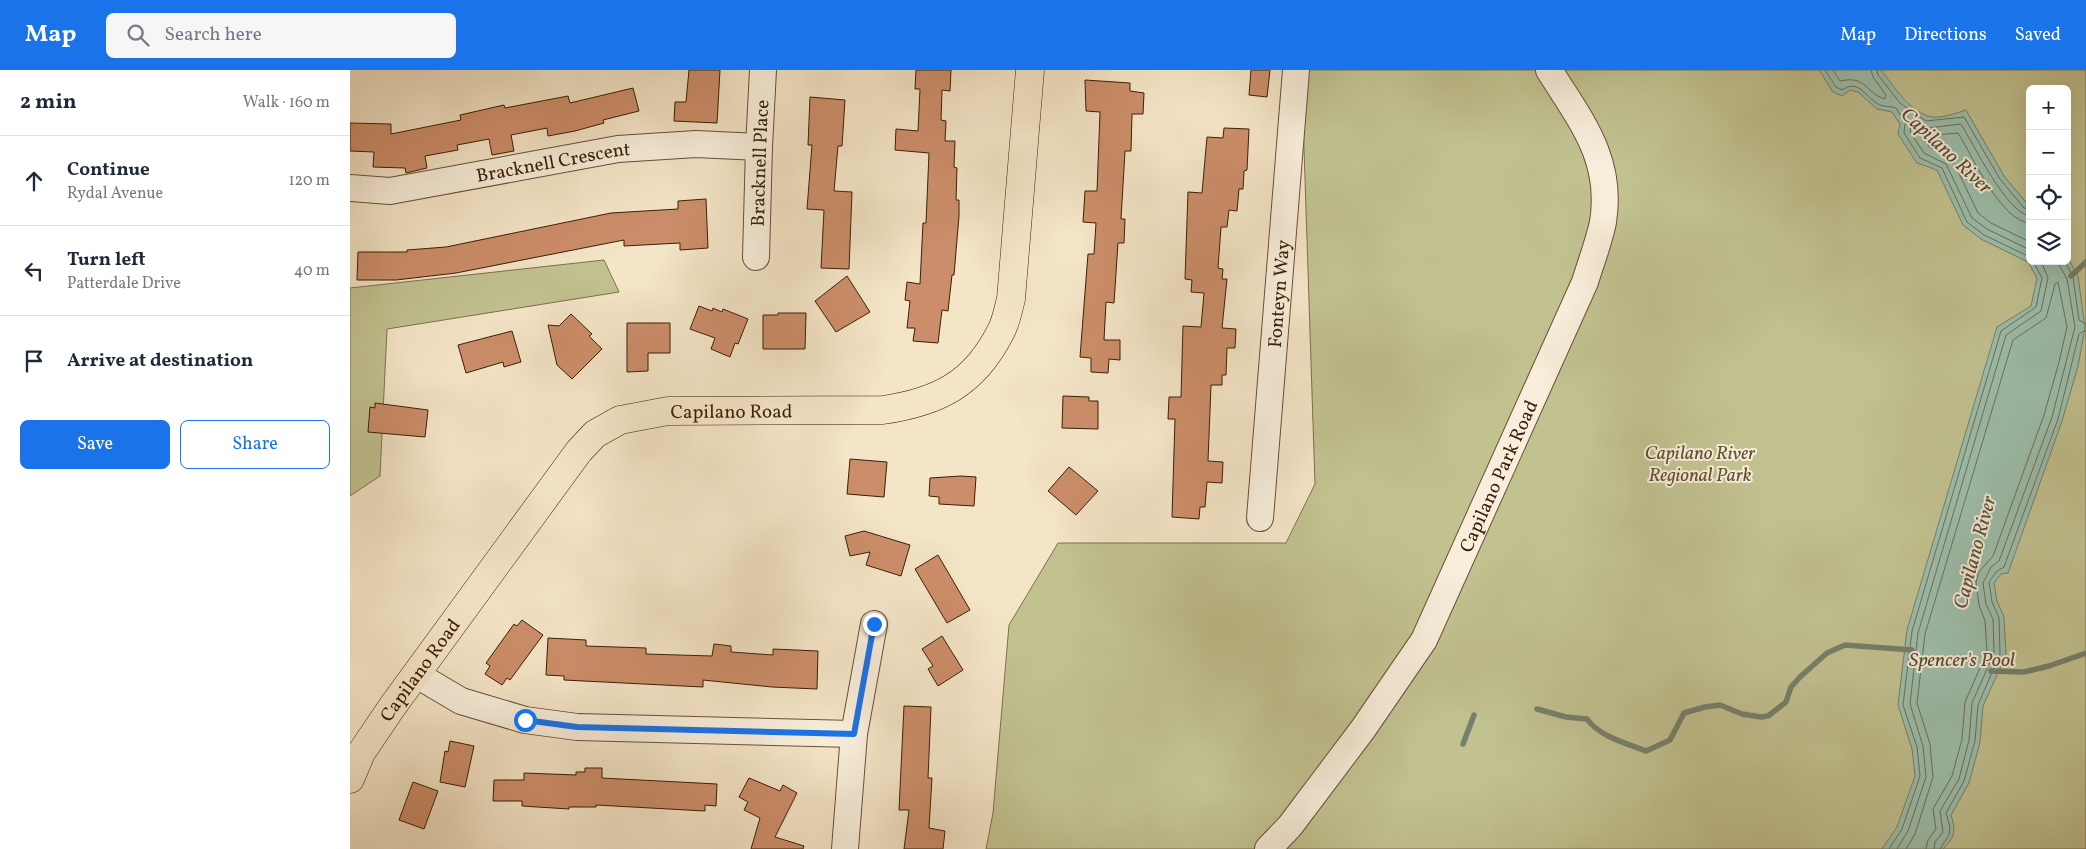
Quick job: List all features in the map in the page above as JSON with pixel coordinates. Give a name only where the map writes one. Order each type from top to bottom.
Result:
[{"type":"main road","name":"Capilano Road","points":[[350,778],[366,745],[392,707],[579,451],[595,434],[620,420],[668,411],[883,410],[915,406],[936,398],[957,385],[976,368],[1001,332],[1011,299],[1030,70]]},
{"type":"street","name":"Bracknell Place","points":[[756,257],[758,147],[763,70]]},
{"type":"street","name":"Fonteyn Way","points":[[1260,518],[1296,70]]},
{"type":"street","name":"Capilano Park Road","points":[[1268,849],[1290,826],[1364,729],[1424,640],[1585,282],[1602,223],[1604,176],[1593,144],[1550,70]]},
{"type":"street","name":"Bracknell Crescent","points":[[350,188],[390,191],[618,149],[696,144],[758,147]]},
{"type":"street","points":[[845,849],[854,734],[874,624]]},
{"type":"street","points":[[417,675],[462,702],[525,720],[577,727],[854,734]]},
{"type":"green space","name":"Capilano River Regional Park","points":[[1307,70],[2086,70],[2086,849],[986,849],[993,813],[1009,625],[1058,543],[1286,543],[1315,484],[1303,118]]},
{"type":"green space","points":[[604,260],[619,292],[387,329],[380,476],[350,496],[350,288]]},
{"type":"water","name":"Capilano River","points":[[1819,70],[1881,70],[1907,103],[1920,113],[1937,117],[1966,110],[2004,176],[2026,202],[2026,261],[1981,239],[1963,225],[1937,170],[1917,163],[1898,134],[1900,124],[1892,112],[1877,109],[1858,92],[1850,90],[1842,96],[1833,92]]},
{"type":"water","points":[[2071,263],[2078,276],[2085,328],[2078,366],[2062,421],[2008,573],[2001,574],[1994,583],[1997,601],[2004,617],[2006,655],[1983,706],[1980,742],[1969,783],[1951,815],[1954,825],[1950,841],[1943,849],[1882,849],[1897,827],[1915,776],[1912,749],[1898,705],[1907,630],[1997,327],[2031,306],[2037,278],[2030,265],[2071,265]]},
{"type":"building","points":[[689,70],[720,70],[717,123],[674,121],[675,102],[686,102]]},
{"type":"building","points":[[916,70],[951,70],[950,91],[942,90],[941,120],[946,121],[945,141],[955,141],[954,167],[957,168],[956,200],[959,200],[959,216],[954,275],[952,275],[948,311],[942,310],[938,343],[913,341],[915,328],[907,328],[910,301],[905,300],[907,282],[920,284],[923,223],[926,223],[929,153],[895,150],[896,129],[918,131],[920,89],[915,89]]},
{"type":"building","points":[[1251,70],[1270,70],[1267,97],[1249,95]]},
{"type":"building","points":[[1085,80],[1130,83],[1130,91],[1144,93],[1143,114],[1132,114],[1131,151],[1125,151],[1121,219],[1125,219],[1124,243],[1118,243],[1114,303],[1106,302],[1104,340],[1120,340],[1120,360],[1109,359],[1108,373],[1091,372],[1091,358],[1080,357],[1088,254],[1094,254],[1096,223],[1083,222],[1085,191],[1097,191],[1100,112],[1086,111]]},
{"type":"building","points":[[633,88],[639,111],[603,120],[604,123],[575,131],[548,136],[547,128],[511,135],[514,151],[492,155],[489,139],[457,145],[458,150],[425,156],[427,168],[406,173],[405,168],[373,167],[374,152],[350,151],[350,123],[391,124],[391,134],[461,120],[460,115],[504,105],[505,108],[568,96],[570,103]]},
{"type":"building","points":[[810,97],[845,100],[842,146],[838,146],[834,191],[852,192],[849,269],[821,268],[824,210],[807,209],[812,145],[808,145]]},
{"type":"building","points":[[1224,128],[1249,129],[1247,170],[1244,171],[1243,189],[1239,189],[1237,211],[1229,210],[1227,227],[1221,227],[1218,268],[1223,269],[1222,279],[1227,279],[1222,328],[1236,329],[1235,348],[1227,348],[1226,375],[1222,375],[1222,385],[1211,385],[1208,461],[1223,462],[1222,483],[1207,482],[1205,507],[1200,507],[1199,519],[1172,517],[1175,419],[1168,419],[1169,397],[1181,397],[1183,326],[1201,327],[1204,293],[1191,292],[1192,280],[1185,279],[1188,192],[1202,193],[1207,137],[1223,138]]},
{"type":"building","points":[[706,199],[708,248],[680,250],[680,243],[624,246],[624,240],[456,273],[396,280],[357,280],[358,252],[407,252],[407,250],[446,247],[611,213],[678,209],[678,201]]},
{"type":"building","points":[[847,276],[870,312],[836,332],[815,301]]},
{"type":"building","points":[[699,306],[712,311],[713,308],[722,312],[723,309],[748,319],[738,344],[735,343],[730,357],[711,349],[715,338],[690,329]]},
{"type":"building","points":[[778,313],[806,313],[805,349],[763,349],[763,315],[778,315]]},
{"type":"building","points":[[571,314],[592,334],[589,336],[602,349],[572,379],[557,365],[548,325],[559,326]]},
{"type":"building","points":[[627,323],[670,323],[670,353],[648,353],[648,371],[627,372]]},
{"type":"building","points":[[512,331],[521,362],[504,367],[503,362],[466,373],[458,345]]},
{"type":"building","points":[[1063,396],[1089,397],[1089,401],[1098,401],[1098,429],[1062,428]]},
{"type":"building","points":[[375,403],[428,410],[425,437],[368,432],[370,407],[375,408]]},
{"type":"building","points":[[850,459],[887,462],[884,497],[847,494]]},
{"type":"building","points":[[1069,467],[1098,491],[1076,515],[1048,491]]},
{"type":"building","points":[[976,477],[974,506],[939,504],[939,497],[929,496],[930,478]]},
{"type":"building","points":[[864,531],[910,545],[901,576],[866,565],[870,552],[850,556],[845,536]]},
{"type":"building","points":[[938,555],[970,610],[947,623],[915,569]]},
{"type":"building","points":[[522,620],[543,635],[510,680],[507,678],[502,685],[485,674],[490,666],[486,663],[514,624],[517,626]]},
{"type":"building","points":[[942,636],[963,670],[938,686],[928,669],[933,666],[922,649]]},
{"type":"building","points":[[548,638],[586,640],[586,646],[646,648],[646,654],[712,656],[714,644],[731,646],[731,652],[773,655],[773,649],[818,651],[817,689],[772,687],[703,680],[703,687],[564,680],[564,676],[546,675]]},
{"type":"building","points":[[904,706],[931,707],[928,778],[932,778],[929,828],[945,831],[943,849],[904,849],[909,810],[899,810]]},
{"type":"building","points":[[450,741],[474,746],[465,787],[440,782],[445,751],[448,752]]},
{"type":"building","points":[[585,768],[602,768],[602,778],[717,784],[716,806],[705,805],[705,811],[596,805],[596,807],[569,807],[569,809],[522,806],[522,801],[493,801],[494,780],[524,780],[524,773],[576,775],[576,772],[585,772]]},
{"type":"building","points":[[749,778],[780,791],[783,785],[797,793],[775,837],[804,846],[803,849],[751,849],[760,818],[744,810],[748,802],[739,797]]},
{"type":"building","points":[[413,782],[438,791],[424,829],[399,820]]},
{"type":"waterway","points":[[2071,276],[2086,262]]},
{"type":"waterway","name":"Spencer's Pool","points":[[1537,709],[1566,717],[1587,719],[1606,735],[1646,751],[1670,740],[1684,713],[1720,705],[1742,714],[1761,717],[1768,716],[1786,702],[1791,687],[1801,676],[1827,653],[1845,645],[1912,650]]},
{"type":"waterway","name":"Spencer's Pool","points":[[1991,671],[2024,672],[2049,666],[2086,653]]},
{"type":"waterway","points":[[1463,744],[1474,715]]},
{"type":"route","points":[[525,720],[577,727],[854,734],[874,624]]}]
